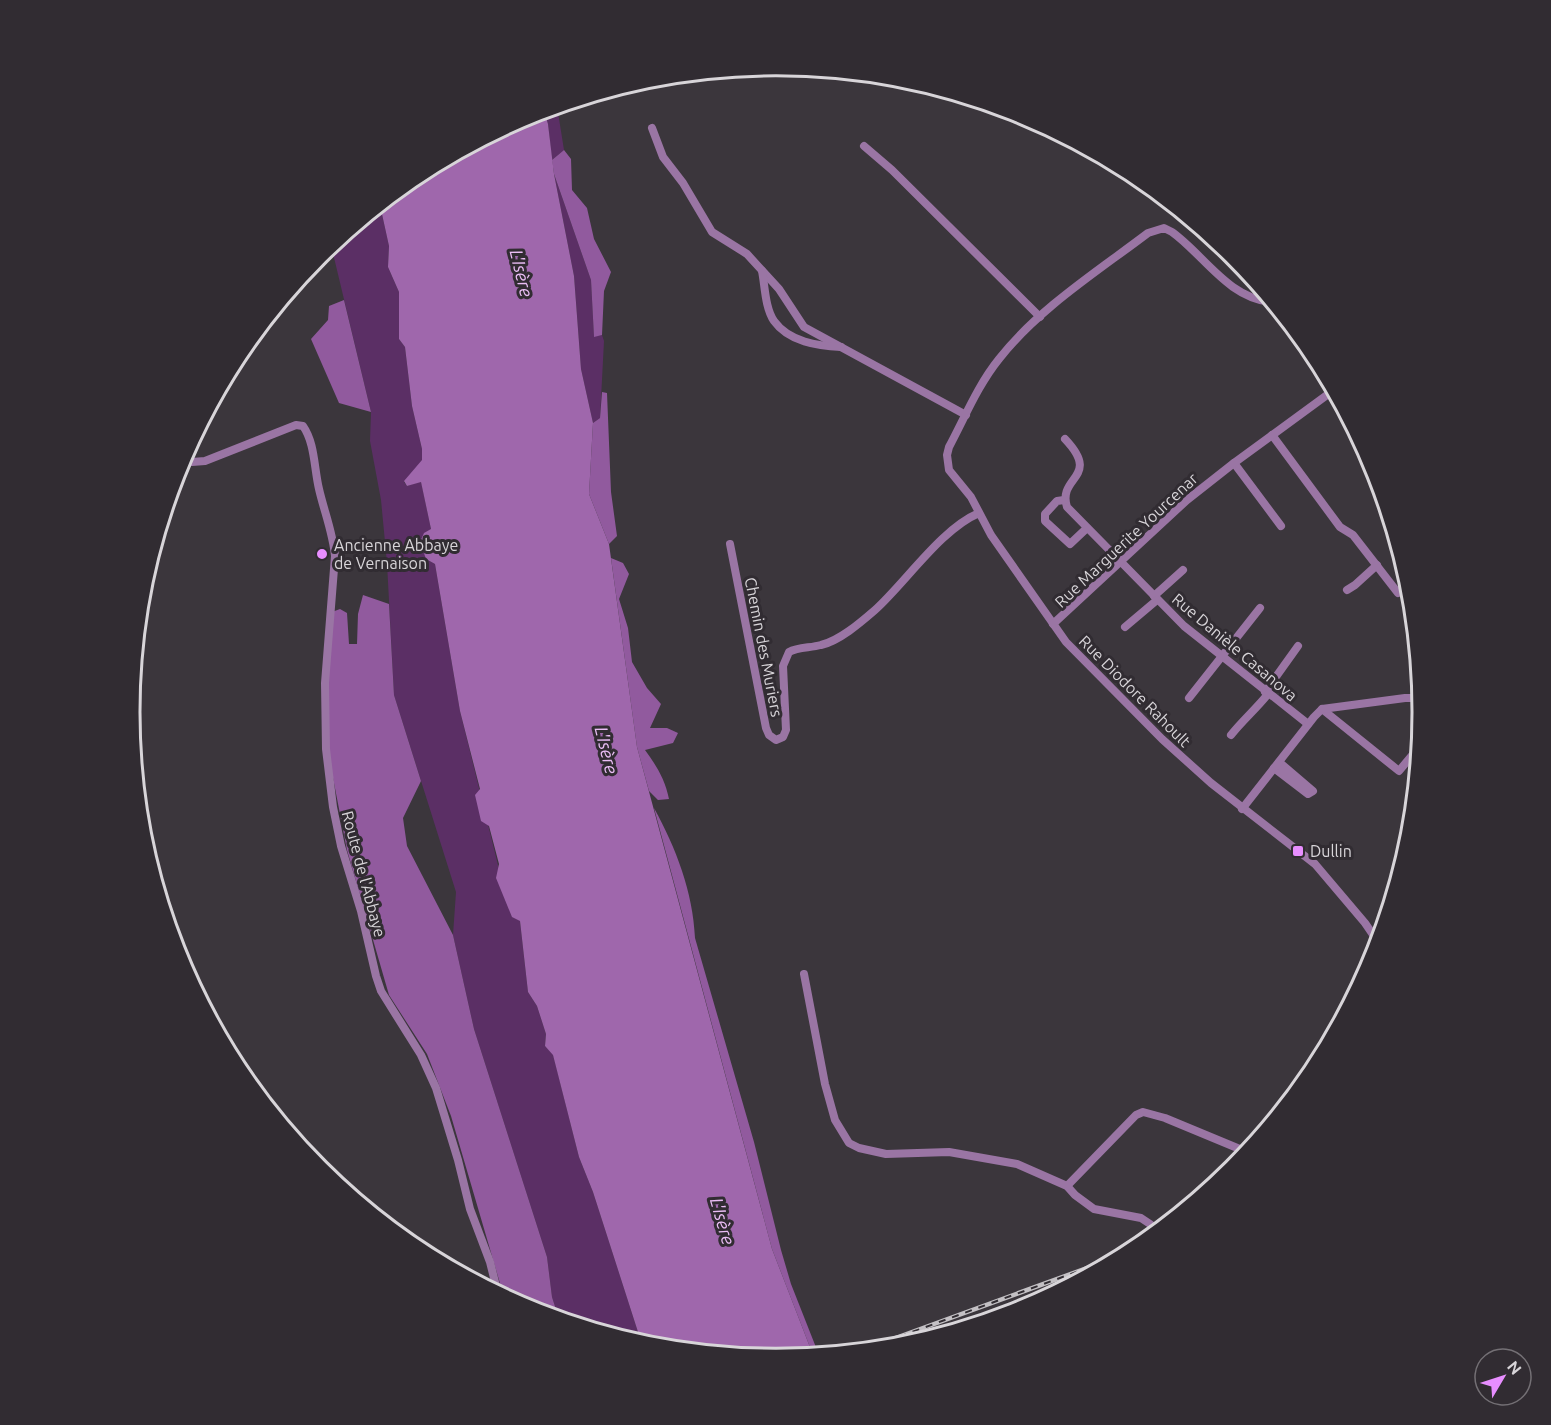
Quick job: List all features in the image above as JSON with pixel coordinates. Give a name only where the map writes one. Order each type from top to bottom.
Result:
[{"type":"street","points":[[652,128],[663,157],[683,183],[712,232],[747,254],[779,289],[804,327],[966,415]]},
{"type":"street","points":[[864,146],[892,170],[1040,317]]},
{"type":"street","name":"Rue Diodore Rahoult","points":[[1260,301],[1236,290],[1180,238],[1164,228],[1148,234],[1040,317],[1000,357],[980,387],[947,455],[949,470],[971,497],[991,535],[1066,642],[1162,739],[1242,809],[1315,864],[1371,934]]},
{"type":"street","points":[[762,270],[766,299],[774,321],[794,339],[844,348]]},
{"type":"street","name":"Rue Marguerite Yourcenar","points":[[1053,624],[1174,511],[1234,463],[1327,395]]},
{"type":"street","name":"Route de l'Abbaye","points":[[191,462],[205,461],[296,425],[303,426],[309,436],[319,489],[335,550],[335,576],[325,683],[326,749],[333,807],[341,846],[361,911],[381,991],[421,1055],[436,1088],[456,1150],[470,1209],[490,1262],[495,1284]]},
{"type":"street","points":[[1272,435],[1340,527],[1353,535],[1398,593]]},
{"type":"street","points":[[1065,439],[1080,457],[1080,465],[1078,473],[1066,491],[1064,500],[1057,501],[1045,514],[1045,521],[1070,544],[1087,528]]},
{"type":"street","points":[[1234,463],[1281,526]]},
{"type":"street","name":"Rue Danièle Casanova","points":[[1064,500],[1066,507],[1184,626],[1308,724]]},
{"type":"street","name":"Chemin des Muriers","points":[[729,544],[766,728],[769,735],[776,740],[783,737],[786,729],[783,666],[789,652],[821,645],[843,634],[875,610],[951,531],[979,513]]},
{"type":"street","points":[[1347,590],[1377,566]]},
{"type":"street","points":[[1125,627],[1183,570]]},
{"type":"street","points":[[1189,698],[1260,608]]},
{"type":"street","points":[[1232,735],[1249,713],[1255,711],[1298,646]]},
{"type":"street","points":[[1242,809],[1322,709],[1411,698]]},
{"type":"street","points":[[1322,709],[1399,771],[1410,758]]},
{"type":"street","points":[[1276,765],[1313,791],[1308,795],[1276,765]]},
{"type":"street","points":[[804,974],[825,1084],[835,1120],[849,1143],[859,1148],[886,1154],[949,1152],[1004,1161],[1028,1168],[1067,1186],[1094,1209],[1114,1215],[1141,1218],[1151,1225]]},
{"type":"street","points":[[1067,1186],[1136,1115],[1143,1112],[1165,1118],[1238,1148]]},
{"type":"shaded area","points":[[558,115],[564,150],[552,160],[547,119]]},
{"type":"shaded area","points":[[564,150],[571,159],[572,190],[587,208],[594,239],[611,272],[604,291],[602,335],[594,337],[591,280],[554,174],[552,160]]},
{"type":"shaded area","points":[[554,174],[591,280],[594,336],[602,335],[604,341],[600,418],[593,423],[581,369],[574,276]]},
{"type":"shaded area","points":[[382,213],[389,246],[388,267],[399,292],[399,339],[405,347],[412,406],[423,460],[404,482],[407,486],[421,481],[431,529],[426,559],[435,564],[460,711],[499,869],[520,921],[528,992],[537,1006],[546,1034],[545,1046],[553,1054],[579,1157],[593,1192],[639,1333],[556,1309],[547,1257],[474,1029],[453,935],[456,892],[394,695],[387,563],[381,500],[370,441],[371,412],[334,256]]},
{"type":"shaded area","points":[[344,300],[371,412],[339,403],[311,339],[328,320],[329,306]]},
{"type":"shaded area","points":[[602,392],[607,393],[611,492],[617,536],[609,544],[589,494],[593,423],[600,418]]},
{"type":"shaded area","points":[[611,558],[623,563],[629,574],[619,599],[628,628],[632,662],[647,688],[661,704],[650,728],[667,728],[678,733],[673,743],[645,750],[660,773],[669,799],[658,800],[649,791],[637,747]]},
{"type":"shaded area","points":[[363,595],[389,604],[394,695],[421,781],[403,818],[407,846],[453,935],[474,1029],[547,1257],[556,1309],[501,1286],[451,1116],[427,1054],[389,995],[347,850],[328,752],[329,624],[332,612],[340,609],[347,613],[349,644],[357,644],[358,614]]},
{"type":"shaded area","points":[[654,808],[669,839],[687,887],[695,938],[754,1142],[781,1250],[791,1284],[816,1347],[810,1347],[772,1249]]},
{"type":"water","name":"L'Isère","points":[[547,119],[554,174],[574,276],[581,369],[593,423],[589,494],[609,544],[637,747],[772,1249],[810,1347],[734,1347],[692,1343],[638,1332],[593,1192],[579,1157],[553,1055],[545,1046],[546,1034],[537,1006],[528,992],[520,921],[512,917],[496,878],[499,864],[489,826],[481,821],[475,795],[480,789],[460,711],[435,564],[426,559],[420,542],[424,533],[431,529],[421,482],[407,486],[404,481],[422,460],[422,449],[412,406],[405,347],[399,339],[399,292],[388,267],[389,246],[382,213],[388,208],[458,162],[494,142]]},
{"type":"railway","points":[[903,1335],[1078,1271]]},
{"type":"place","name":"Ancienne Abbaye de Vernaison","points":[[322,554]]},
{"type":"place","name":"Dullin","points":[[1298,851]]}]
